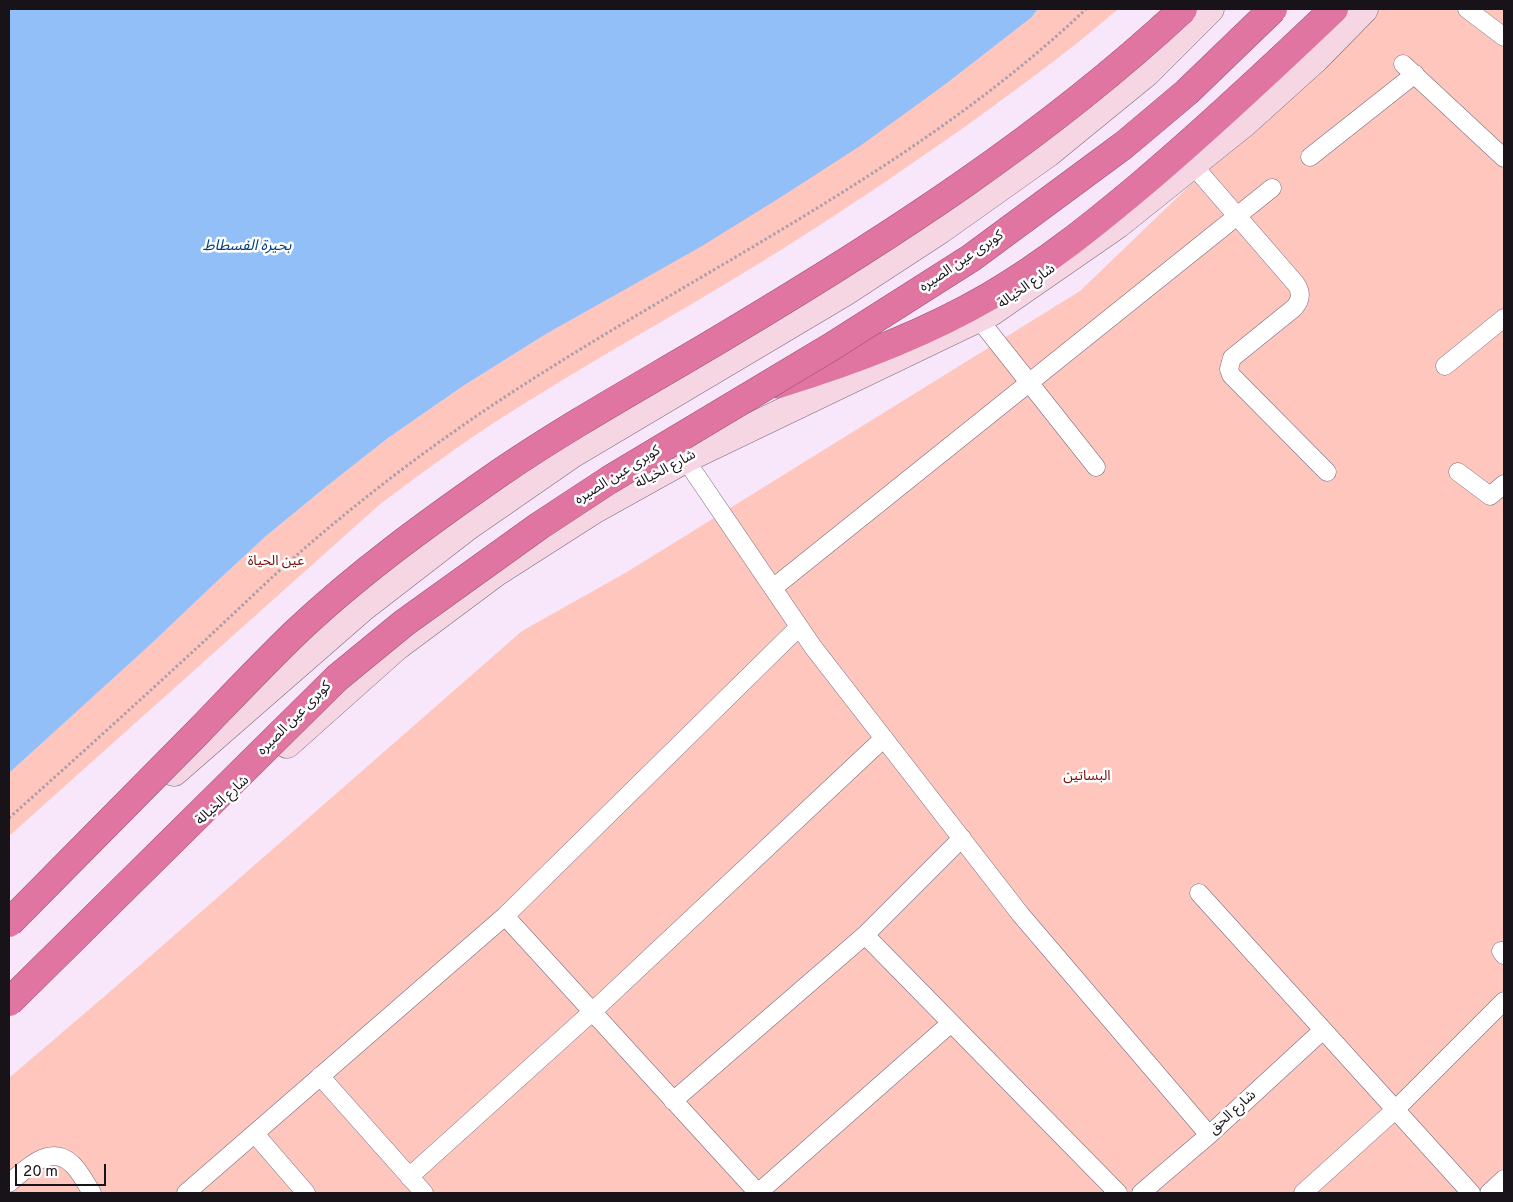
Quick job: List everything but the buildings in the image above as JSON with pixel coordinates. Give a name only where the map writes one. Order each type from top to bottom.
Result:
[{"type":"highway","points":[[9,922],[295,633],[362,574],[510,466],[575,424],[798,292],[870,246],[1002,156],[1062,112],[1119,66],[1183,9]]},
{"type":"highway","name":"كوبرى عين الصيره","points":[[9,1002],[338,678],[404,623],[540,526],[609,480],[831,347],[971,258],[1124,145],[1187,92],[1273,9]]},
{"type":"highway","points":[[755,392],[837,366],[905,339],[942,322],[990,296],[1040,265],[1087,230],[1183,150],[1334,9]]},
{"type":"street","points":[[9,922],[137,804],[362,608],[468,526],[572,454],[844,293],[941,229],[1048,153],[1146,74],[1210,9]]},
{"type":"street","name":"شارع الخيالة","points":[[9,993],[397,646],[504,567],[595,509],[686,459],[991,312],[1118,224],[1192,164],[1251,116],[1316,58],[1364,9]]},
{"type":"lane","points":[[1467,9],[1504,37]]},
{"type":"lane","points":[[1310,157],[1409,69],[1504,158]]},
{"type":"lane","points":[[1192,164],[1300,290],[1298,304],[1232,358],[1229,369],[1231,375],[1327,472]]},
{"type":"lane","points":[[773,588],[1272,188]]},
{"type":"lane","points":[[978,318],[1096,467]]},
{"type":"lane","points":[[1445,366],[1504,318]]},
{"type":"lane","points":[[686,459],[799,627],[884,738],[1021,915],[1208,1135]]},
{"type":"lane","points":[[1458,472],[1490,496],[1504,484]]},
{"type":"lane","points":[[186,1193],[505,916],[799,627]]},
{"type":"lane","points":[[409,1177],[592,1012],[884,738]]},
{"type":"lane","points":[[673,1101],[865,935],[962,838]]},
{"type":"lane","points":[[1199,893],[1471,1193]]},
{"type":"lane","points":[[505,916],[758,1193],[951,1023]]},
{"type":"lane","points":[[865,935],[1118,1193]]},
{"type":"lane","points":[[1303,1193],[1395,1110],[1504,1001]]},
{"type":"lane","name":"شارع الحق","points":[[1140,1193],[1208,1135],[1323,1030]]},
{"type":"lane","points":[[320,1076],[424,1193]]},
{"type":"lane","points":[[255,1134],[306,1193]]},
{"type":"lane","points":[[9,1184],[32,1164],[51,1155],[65,1159],[73,1164],[92,1193]]},
{"type":"lane","points":[[1489,1193],[1504,1179]]},
{"type":"path","points":[[9,818],[86,750],[280,570],[343,516],[408,465],[536,377],[633,317],[753,247],[926,138],[980,99],[1031,58],[1086,9]]},
{"type":"green space","name":"عين الحياة","points":[[1038,9],[1118,9],[995,105],[864,196],[752,268],[510,412],[397,491],[9,836],[9,773],[266,536],[327,486],[388,438],[463,386],[546,334],[620,292],[947,83],[1032,17]]},
{"type":"green space","name":"البساتين","points":[[1361,9],[1504,9],[1504,1193],[9,1193],[9,1078],[522,631],[627,572],[1080,291],[1260,118]]},
{"type":"water","name":"بحيرة الفسطاط","points":[[9,9],[1038,9],[1032,17],[947,83],[860,146],[702,246],[546,334],[463,386],[388,438],[266,536],[9,773]]}]
